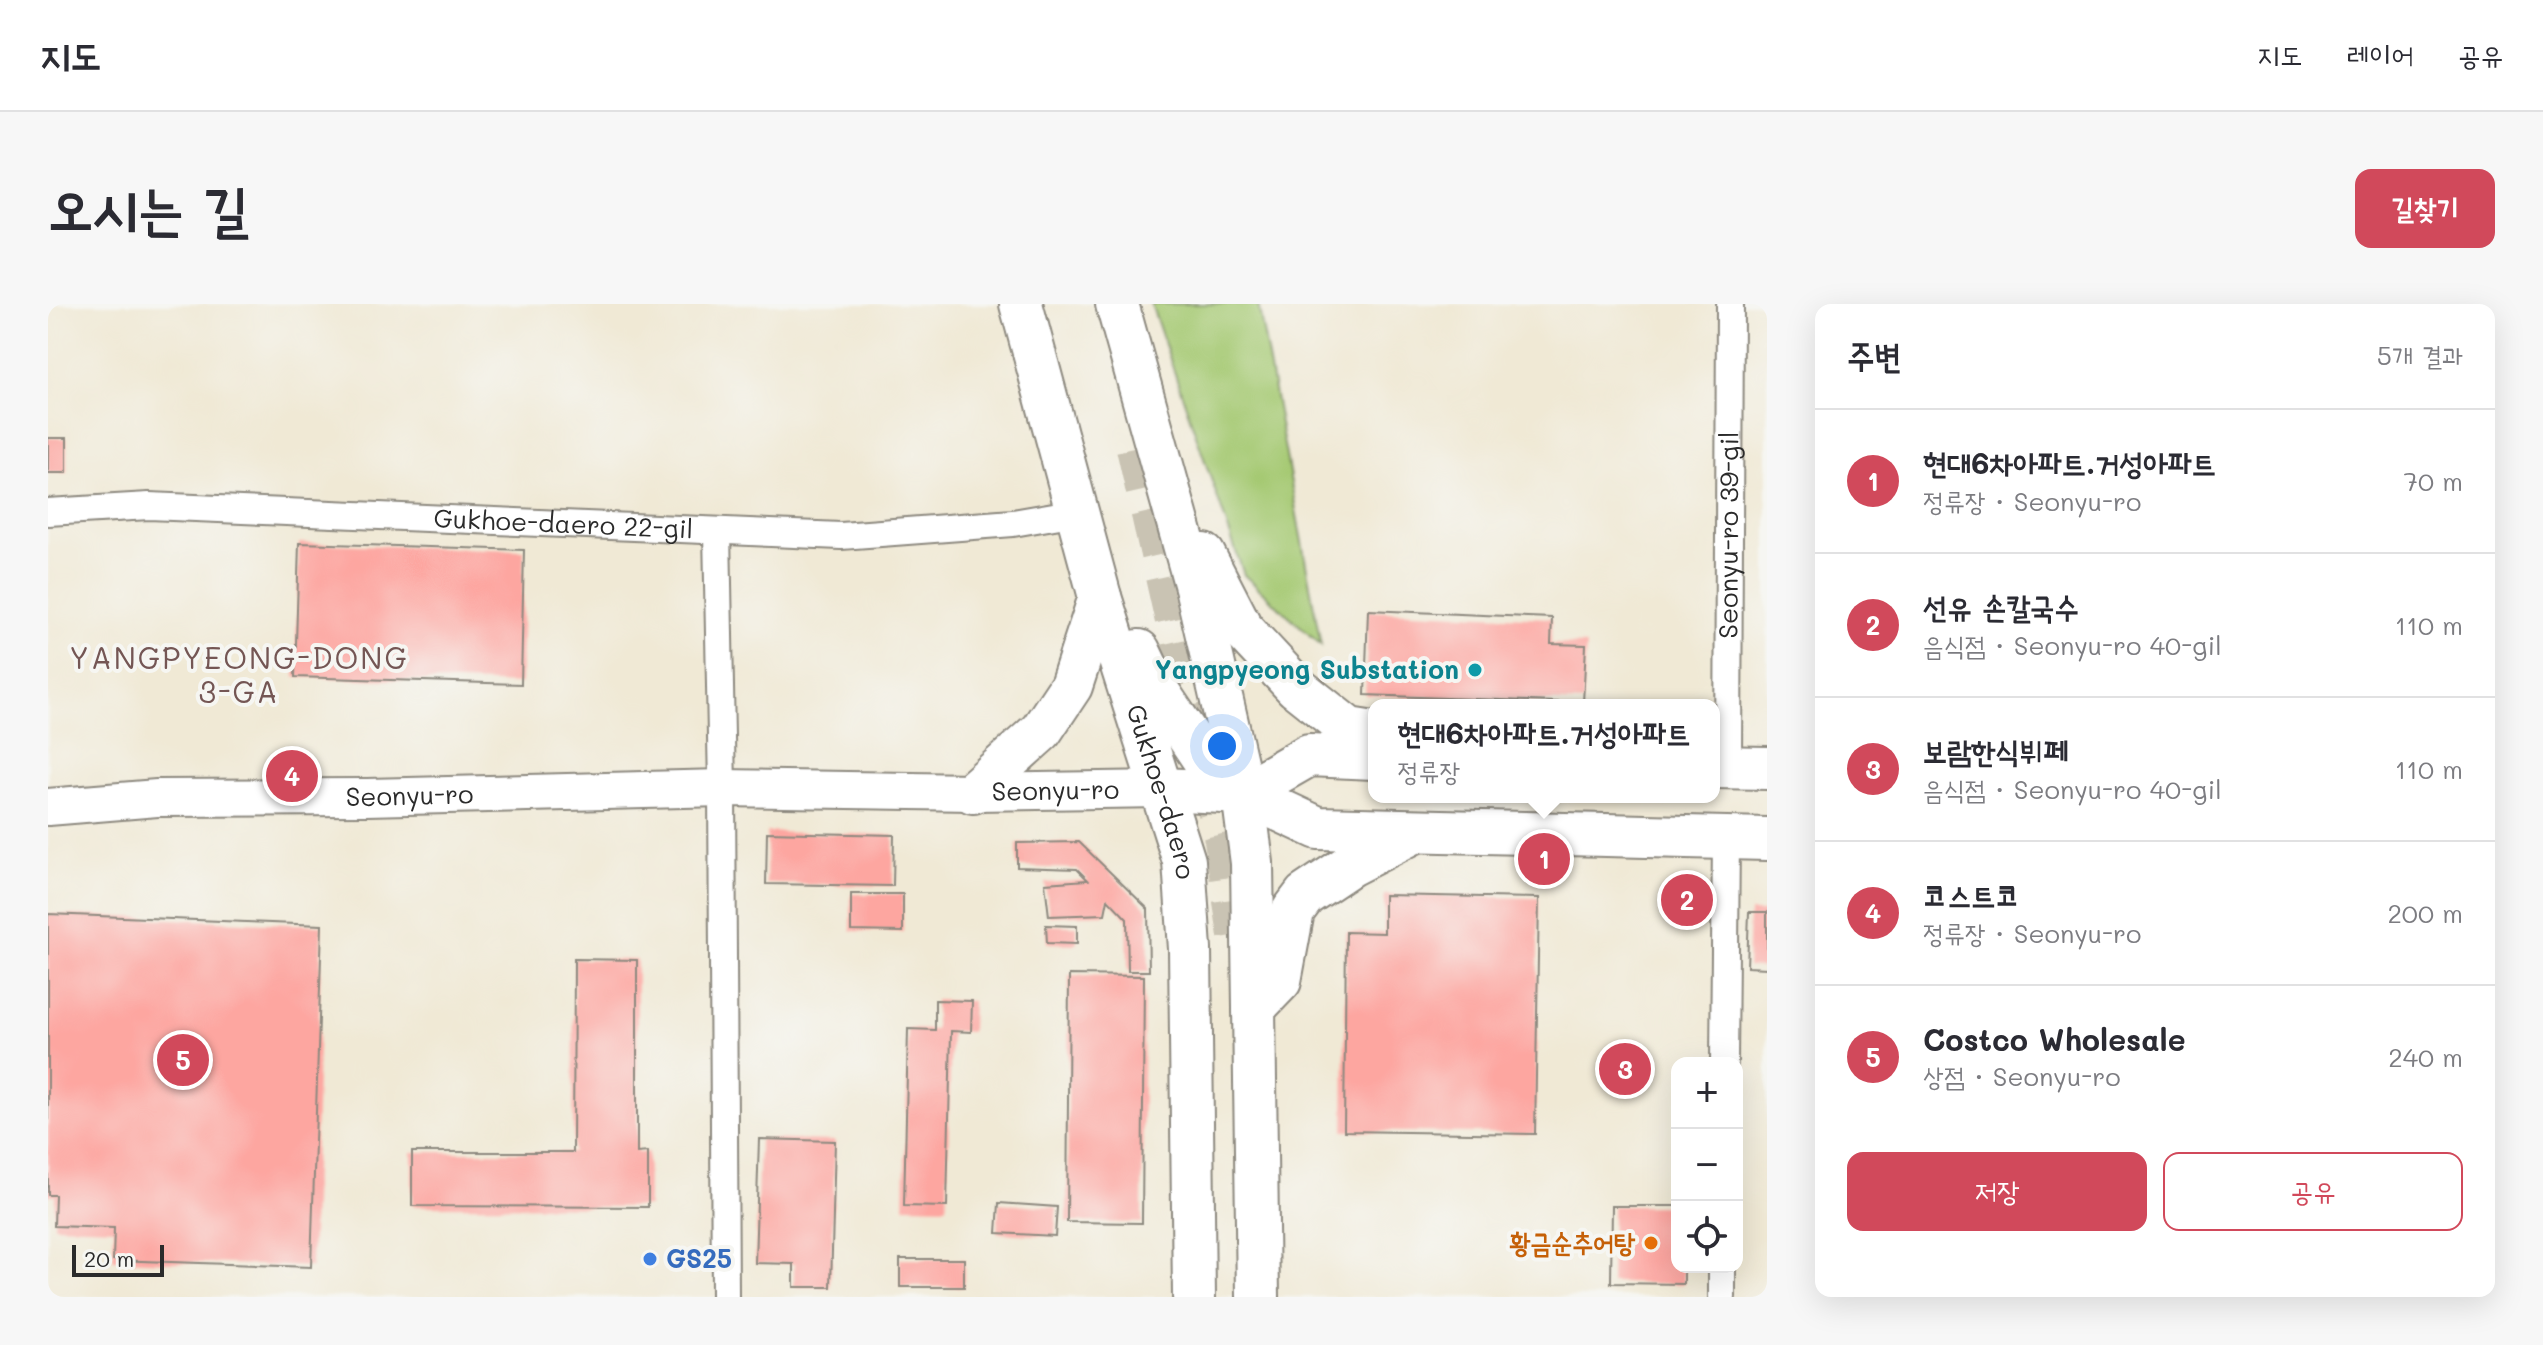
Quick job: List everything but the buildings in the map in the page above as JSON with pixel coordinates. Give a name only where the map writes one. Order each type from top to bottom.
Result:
[{"type":"main road","points":[[996,304],[1026,323]]},
{"type":"main road","points":[[1117,304],[1196,587],[1243,793],[1252,863],[1258,1297]]},
{"type":"main road","name":"Gukhoe-daero","points":[[1026,323],[1100,597],[1184,861],[1190,949],[1194,1297]]},
{"type":"main road","points":[[1167,482],[1242,629],[1296,687],[1349,729],[1368,732]]},
{"type":"main road","points":[[1081,525],[1159,693],[1204,760],[1243,793]]},
{"type":"main road","points":[[973,792],[1041,731],[1071,686],[1100,597]]},
{"type":"main road","points":[[1243,793],[1309,755],[1368,758]]},
{"type":"main road","name":"Seonyu-ro","points":[[48,807],[157,798],[367,797],[722,788],[973,792],[1162,789],[1243,793],[1318,828],[1767,839]]},
{"type":"main road","points":[[1254,1008],[1280,981],[1293,911],[1305,895],[1350,865],[1417,831]]},
{"type":"main road","points":[[1190,949],[1198,929],[1209,919],[1222,918],[1243,930],[1252,947]]},
{"type":"street","name":"Seonyu-ro 39-gil","points":[[1730,304],[1736,767]]},
{"type":"street","name":"Gukhoe-daero 22-gil","points":[[48,512],[149,506],[841,536],[1013,523],[1081,525]]},
{"type":"street","points":[[717,532],[725,1297]]},
{"type":"street","points":[[1724,1057],[1726,838]]},
{"type":"street","points":[[1722,1273],[1722,1297]]},
{"type":"green space","points":[[1151,304],[1258,304],[1321,645],[1244,575]]},
{"type":"tunnel","points":[[1138,447],[1226,839],[1240,935]]},
{"type":"place","name":"Yangpyeong Substation","points":[[1475,670]]},
{"type":"place","name":"코스트코","points":[[292,776]]},
{"type":"place","name":"현대6차아파트.거성아파트","points":[[1544,859]]},
{"type":"place","name":"선유 손칼국수","points":[[1687,900]]},
{"type":"place","name":"Costco Wholesale","points":[[183,1060]]},
{"type":"place","name":"보람한식뷔페","points":[[1625,1069]]},
{"type":"place","name":"황금순추어탕","points":[[1651,1243]]},
{"type":"place","name":"GS25","points":[[650,1259]]},
{"type":"district","name":"YANGPYEONG-DONG 3-GA","points":[[239,676]]}]
